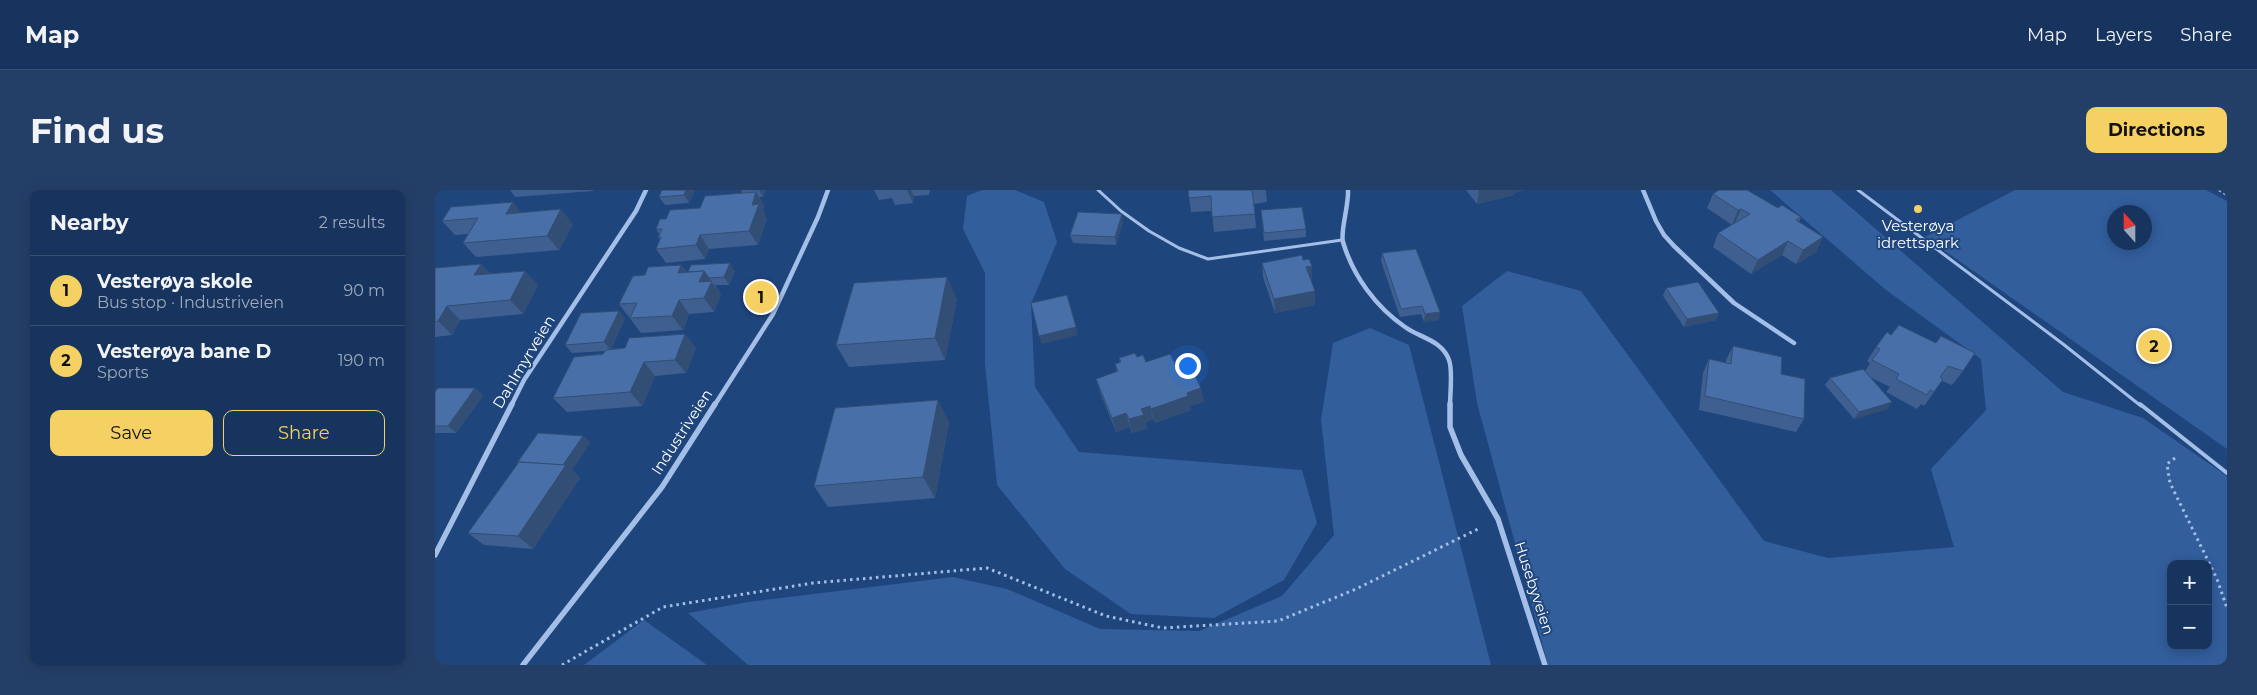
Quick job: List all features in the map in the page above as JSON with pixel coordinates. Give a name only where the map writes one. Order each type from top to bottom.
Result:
[{"type":"street","name":"Dahlmyrveien","points":[[435,555],[524,380],[636,211],[646,190]]},
{"type":"street","name":"Industriveien","points":[[523,665],[661,487],[773,314],[828,190]]},
{"type":"street","points":[[1342,240],[1349,202],[1348,190]]},
{"type":"street","points":[[1643,190],[1664,236],[1673,246],[1734,303],[1794,342]]},
{"type":"street","name":"Husebyveien","points":[[1342,240],[1356,276],[1375,300],[1405,327],[1441,346],[1450,361],[1450,427],[1461,455],[1498,519],[1545,665]]},
{"type":"lane","points":[[1098,190],[1125,216],[1191,254],[1208,259],[1220,259],[1342,240]]},
{"type":"lane","points":[[1858,190],[2063,344],[2227,473]]},
{"type":"path","points":[[2219,190],[2227,195]]},
{"type":"path","points":[[2191,445],[2167,464],[2170,483],[2217,580],[2227,608]]},
{"type":"path","points":[[562,665],[663,607],[813,583],[987,568],[1107,616],[1163,628],[1278,621],[1357,589],[1498,519]]},
{"type":"shaded area","points":[[982,190],[1015,190],[1044,202],[1057,242],[1031,304],[1035,387],[1079,452],[1302,470],[1317,523],[1284,580],[1214,618],[1131,614],[1065,569],[997,485],[985,364],[985,273],[963,229],[967,196]]},
{"type":"shaded area","points":[[1770,190],[1831,190],[2063,392],[2143,418],[2227,476],[2227,665],[1548,665],[1477,403],[1462,306],[1507,271],[1581,291],[1764,541],[1828,558],[1954,547],[1931,469],[1986,410],[1981,359],[1886,290]]},
{"type":"shaded area","points":[[2015,190],[2206,190],[2227,201],[2227,449],[1925,237]]},
{"type":"shaded area","points":[[1370,328],[1409,345],[1491,665],[748,665],[688,613],[748,602],[953,577],[1007,589],[1100,629],[1199,631],[1282,596],[1334,535],[1321,420],[1333,343]]},
{"type":"shaded area","points":[[644,620],[707,665],[584,665]]},
{"type":"building","points":[[662,190],[686,190],[684,195],[659,197]]},
{"type":"building","points":[[1188,190],[1252,190],[1255,214],[1212,217],[1211,196],[1189,198]]},
{"type":"building","points":[[1719,190],[1747,190],[1778,208],[1782,205],[1801,217],[1796,220],[1823,237],[1803,250],[1788,241],[1758,260],[1718,233],[1750,214],[1741,209],[1738,210],[1713,194]]},
{"type":"building","points":[[756,192],[752,205],[759,204],[749,231],[700,235],[696,245],[656,249],[662,229],[656,229],[660,219],[666,219],[670,210],[700,208],[705,196]]},
{"type":"building","points":[[513,202],[506,214],[561,209],[547,236],[463,243],[478,218],[442,221],[451,207]]},
{"type":"building","points":[[1302,207],[1306,229],[1264,233],[1261,210]]},
{"type":"building","points":[[1078,212],[1122,214],[1115,237],[1070,235]]},
{"type":"building","points":[[1416,249],[1440,312],[1425,314],[1422,306],[1401,309],[1382,253]]},
{"type":"building","points":[[1302,255],[1303,260],[1309,259],[1312,266],[1306,267],[1315,291],[1274,299],[1262,263]]},
{"type":"building","points":[[730,263],[724,277],[709,278],[704,271],[688,272],[691,265]]},
{"type":"building","points":[[481,264],[474,275],[525,271],[510,300],[447,306],[438,321],[435,322],[435,268]]},
{"type":"building","points":[[681,265],[678,273],[704,271],[699,282],[712,281],[704,298],[679,300],[672,316],[630,318],[637,303],[619,304],[633,276],[645,275],[648,267]]},
{"type":"building","points":[[947,277],[935,338],[836,345],[854,283]]},
{"type":"building","points":[[1698,282],[1719,313],[1687,319],[1666,288]]},
{"type":"building","points":[[1067,295],[1076,327],[1039,336],[1031,303]]},
{"type":"building","points":[[619,311],[604,342],[565,345],[581,313]]},
{"type":"building","points":[[1899,325],[1936,343],[1941,336],[1975,353],[1963,371],[1948,366],[1940,377],[1943,379],[1934,392],[1930,390],[1927,395],[1896,379],[1899,374],[1872,360],[1880,349],[1876,347],[1887,332],[1891,335]]},
{"type":"building","points":[[685,334],[675,360],[644,362],[630,392],[553,398],[574,357],[603,354],[606,350],[625,348],[629,338]]},
{"type":"building","points":[[1733,346],[1782,357],[1781,374],[1805,379],[1804,419],[1705,396],[1709,359],[1731,364]]},
{"type":"building","points":[[1135,353],[1137,357],[1143,355],[1146,362],[1170,354],[1176,366],[1188,362],[1201,388],[1187,393],[1188,396],[1151,409],[1150,406],[1141,409],[1144,415],[1129,419],[1126,413],[1112,418],[1096,379],[1118,371],[1115,364],[1121,362],[1119,358]]},
{"type":"building","points":[[1863,369],[1892,402],[1859,412],[1830,378]]},
{"type":"building","points":[[438,388],[475,388],[448,426],[435,426],[435,392]]},
{"type":"building","points":[[938,400],[923,477],[814,486],[835,408]]},
{"type":"building","points":[[538,433],[583,436],[563,465],[517,463]]},
{"type":"building","points":[[519,462],[566,465],[518,536],[468,533]]},
{"type":"place","name":"Vesterøya idrettspark","points":[[1918,209]]},
{"type":"place","name":"Vesterøya skole","points":[[761,297]]},
{"type":"place","name":"Vesterøya bane D","points":[[2154,346]]}]
